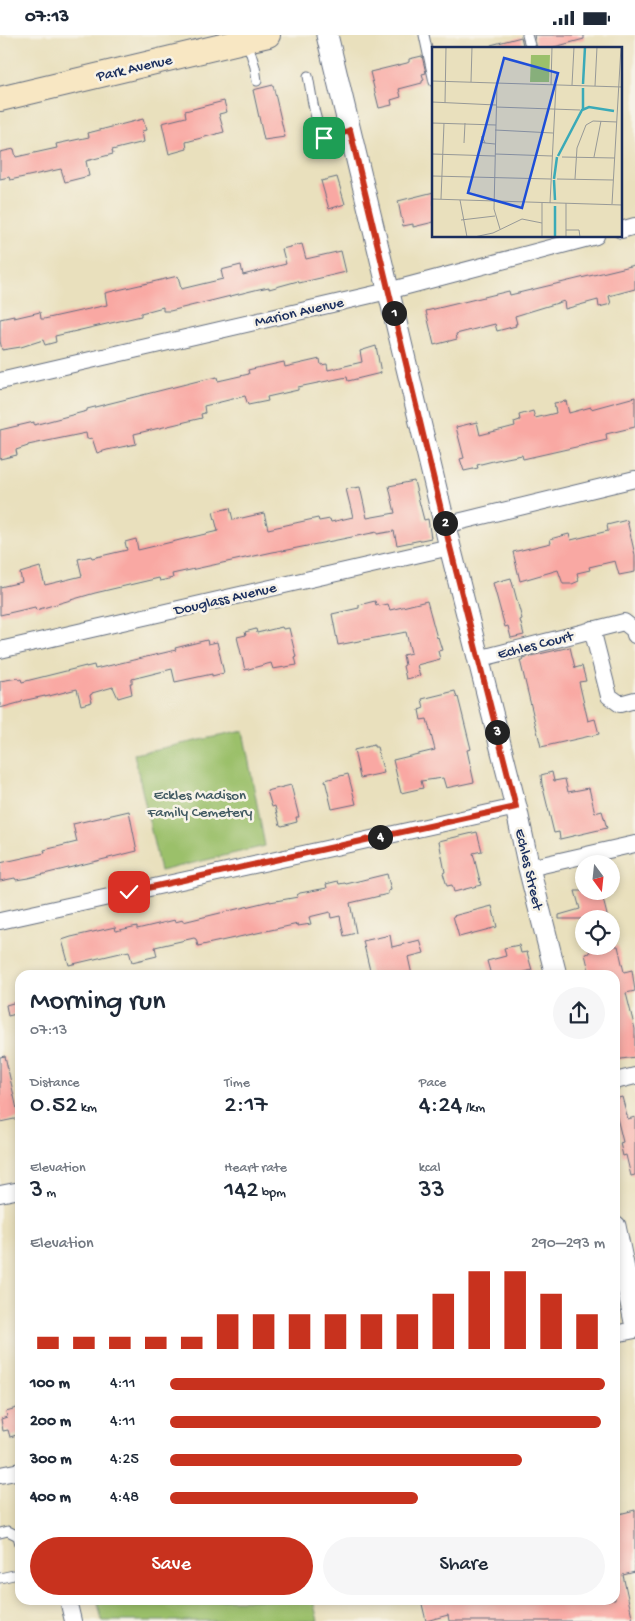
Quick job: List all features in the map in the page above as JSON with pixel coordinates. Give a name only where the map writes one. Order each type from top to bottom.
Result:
[{"type":"main road","name":"Park Avenue","points":[[0,99],[257,38]]},
{"type":"street","name":"Echles Street","points":[[327,35],[450,547],[516,807],[555,970]]},
{"type":"street","points":[[622,230],[635,226]]},
{"type":"street","name":"Marion Avenue","points":[[0,381],[388,291],[592,237]]},
{"type":"street","points":[[445,525],[635,479]]},
{"type":"street","name":"Douglass Avenue","points":[[0,650],[450,547]]},
{"type":"street","name":"Echles Court","points":[[478,659],[624,622],[634,630],[635,635]]},
{"type":"street","name":"Echles Court","points":[[592,629],[609,696],[620,704],[635,700]]},
{"type":"street","points":[[0,921],[516,807]]},
{"type":"street","points":[[529,868],[635,843]]},
{"type":"street","points":[[620,1080],[635,1077]]},
{"type":"street","points":[[0,1194],[15,1191]]},
{"type":"street","points":[[620,1250],[635,1322]]},
{"type":"street","points":[[620,1333],[635,1330]]},
{"type":"street","points":[[0,1475],[15,1472]]},
{"type":"street","points":[[69,1605],[73,1621]]},
{"type":"lane","points":[[424,35],[432,73]]},
{"type":"lane","points":[[257,38],[255,67],[257,81]]},
{"type":"lane","points":[[308,76],[314,109],[324,138],[330,139],[350,130]]},
{"type":"lane","points":[[0,1533],[8,1531],[15,1534]]},
{"type":"lane","points":[[0,1579],[15,1575]]},
{"type":"green space","name":"Eckles Madison Family Cemetery","points":[[243,731],[265,846],[160,871],[134,754]]},
{"type":"green space","points":[[98,1605],[314,1605],[318,1621],[102,1621]]},
{"type":"building","points":[[534,35],[584,35],[584,39],[554,47],[537,47]]},
{"type":"building","points":[[521,37],[524,47],[492,47],[491,45]]},
{"type":"building","points":[[422,56],[426,73],[422,74],[424,80],[422,83],[399,89],[401,97],[391,100],[392,105],[379,108],[370,72],[407,63],[409,59]]},
{"type":"building","points":[[273,85],[285,137],[264,140],[253,90]]},
{"type":"building","points":[[224,101],[227,112],[219,114],[224,132],[186,142],[187,149],[169,154],[162,123],[186,117],[185,111]]},
{"type":"building","points":[[143,119],[146,130],[142,131],[144,142],[112,150],[113,154],[86,161],[89,176],[65,182],[61,169],[10,180],[9,177],[0,179],[0,152],[14,149],[16,157],[57,148],[56,144],[89,137],[88,133]]},
{"type":"building","points":[[337,177],[345,204],[329,209],[321,181]]},
{"type":"building","points":[[432,192],[432,222],[413,227],[413,224],[403,226],[398,201]]},
{"type":"building","points":[[302,244],[306,259],[341,251],[346,272],[299,283],[298,281],[269,289],[269,287],[259,289],[170,311],[163,311],[163,307],[141,313],[141,316],[55,336],[56,342],[45,345],[43,340],[21,347],[2,350],[0,319],[40,312],[41,319],[44,319],[107,305],[105,293],[178,276],[181,289],[223,279],[221,270],[241,265],[243,275],[286,264],[282,249]]},
{"type":"building","points":[[635,265],[635,289],[609,296],[611,304],[599,307],[598,300],[565,309],[564,301],[515,316],[516,326],[497,331],[495,324],[456,334],[457,339],[434,345],[426,311],[509,291],[510,295]]},
{"type":"building","points":[[376,346],[381,373],[348,381],[347,377],[298,387],[298,390],[267,397],[268,401],[248,405],[245,396],[204,406],[205,413],[201,414],[202,418],[134,434],[136,444],[97,453],[92,438],[87,439],[86,433],[28,445],[16,450],[17,455],[0,459],[0,430],[34,422],[34,425],[87,411],[87,409],[198,381],[217,377],[218,381],[249,374],[248,370],[284,362],[285,367],[320,359],[321,365],[327,364],[328,370],[362,362],[360,351]]},
{"type":"building","points":[[635,397],[635,427],[606,434],[607,440],[523,459],[522,455],[497,460],[477,465],[478,468],[464,471],[460,459],[464,458],[456,427],[477,422],[480,435],[515,426],[514,422],[520,420],[519,415],[533,411],[535,418],[556,413],[554,403],[566,401],[569,413]]},
{"type":"building","points":[[414,481],[424,520],[428,519],[431,538],[397,545],[394,531],[377,534],[377,532],[172,574],[173,578],[160,581],[159,578],[95,593],[36,610],[35,607],[0,615],[0,587],[22,582],[20,573],[40,567],[45,585],[82,576],[78,559],[91,556],[92,558],[127,550],[125,542],[136,539],[138,550],[218,531],[213,512],[230,508],[233,520],[264,513],[268,529],[318,518],[319,521],[330,519],[331,522],[353,517],[346,489],[360,487],[367,518],[395,513],[389,486]]},
{"type":"building","points":[[627,520],[635,555],[635,572],[619,575],[615,561],[589,567],[590,570],[577,573],[579,581],[572,584],[563,584],[558,570],[520,581],[513,552],[551,543],[550,539],[569,534],[571,540],[608,531],[607,525]]},
{"type":"building","points":[[511,578],[522,619],[520,620],[524,635],[511,638],[508,626],[505,627],[493,583]]},
{"type":"building","points":[[375,601],[376,605],[378,604],[379,606],[388,604],[390,610],[427,601],[442,650],[438,651],[440,659],[417,665],[420,676],[406,679],[403,655],[411,653],[406,632],[338,645],[332,614],[359,608],[359,605]]},
{"type":"building","points":[[282,627],[283,629],[289,628],[297,665],[273,669],[271,663],[245,670],[237,637],[246,635],[245,632],[256,629],[257,633]]},
{"type":"building","points":[[207,640],[208,644],[217,642],[224,673],[175,682],[172,669],[132,679],[132,683],[130,683],[132,694],[118,698],[113,687],[92,693],[90,695],[92,702],[81,705],[77,689],[22,701],[0,708],[0,681],[18,678],[22,682],[86,666],[94,665],[95,669],[176,650],[175,648]]},
{"type":"building","points":[[570,647],[575,668],[582,666],[586,681],[579,682],[588,721],[595,719],[599,734],[541,747],[520,660]]},
{"type":"building","points":[[455,691],[471,749],[467,750],[474,782],[446,788],[443,778],[421,781],[423,788],[401,793],[393,760],[435,750],[427,719],[421,720],[419,710],[424,708],[422,699]]},
{"type":"building","points":[[374,745],[374,747],[377,747],[384,773],[360,778],[354,750]]},
{"type":"building","points":[[552,772],[554,781],[565,779],[568,792],[589,788],[595,813],[602,811],[607,828],[560,839],[559,832],[554,833],[541,775]]},
{"type":"building","points":[[348,774],[356,804],[332,809],[325,780]]},
{"type":"building","points":[[291,785],[299,817],[296,817],[297,822],[282,826],[280,825],[275,806],[272,807],[267,791]]},
{"type":"building","points":[[129,811],[137,851],[28,878],[0,881],[0,863],[45,853],[44,850],[77,842],[73,824]]},
{"type":"building","points":[[477,832],[482,851],[473,853],[481,885],[454,892],[452,885],[447,886],[443,873],[445,872],[439,841]]},
{"type":"building","points":[[387,874],[391,890],[388,891],[388,894],[350,903],[356,933],[344,936],[340,916],[331,918],[330,912],[309,917],[311,924],[298,926],[298,924],[198,946],[194,938],[155,947],[157,956],[132,962],[129,951],[69,965],[62,940],[115,927],[116,931],[137,926],[137,929],[175,920],[175,922],[183,920],[183,922],[270,901],[298,897],[297,895],[300,893],[327,888],[326,884],[338,881],[339,884],[346,884]]},
{"type":"building","points":[[578,900],[603,900],[606,910],[576,910],[580,909]]},
{"type":"building","points":[[492,906],[497,927],[459,937],[453,916]]},
{"type":"building","points":[[575,910],[575,919],[559,919],[559,915]]},
{"type":"building","points":[[390,935],[392,947],[420,940],[424,953],[408,957],[411,970],[370,970],[363,941]]},
{"type":"building","points":[[519,945],[521,953],[527,952],[532,970],[490,970],[487,961],[506,956],[504,948]]},
{"type":"building","points":[[585,955],[620,955],[624,972],[632,970],[635,991],[626,993],[635,1029],[635,1057],[620,1059],[620,970],[589,970]]},
{"type":"building","points":[[15,1002],[15,1014],[8,1016],[6,1005]]},
{"type":"building","points":[[5,1056],[15,1100],[15,1119],[0,1122],[0,1057]]},
{"type":"building","points":[[622,1097],[628,1119],[635,1117],[635,1175],[631,1176],[626,1155],[623,1156],[620,1143],[623,1142],[620,1130],[620,1098]]},
{"type":"building","points":[[15,1408],[15,1436],[10,1437],[8,1430],[3,1431],[1,1419],[7,1417],[6,1411]]},
{"type":"building","points":[[635,1510],[635,1572],[623,1575],[633,1621],[449,1621],[448,1615],[426,1621],[422,1605],[620,1605],[620,1514]]},
{"type":"route","points":[[129,892],[516,807],[450,547],[350,130],[330,139],[324,138]]}]
